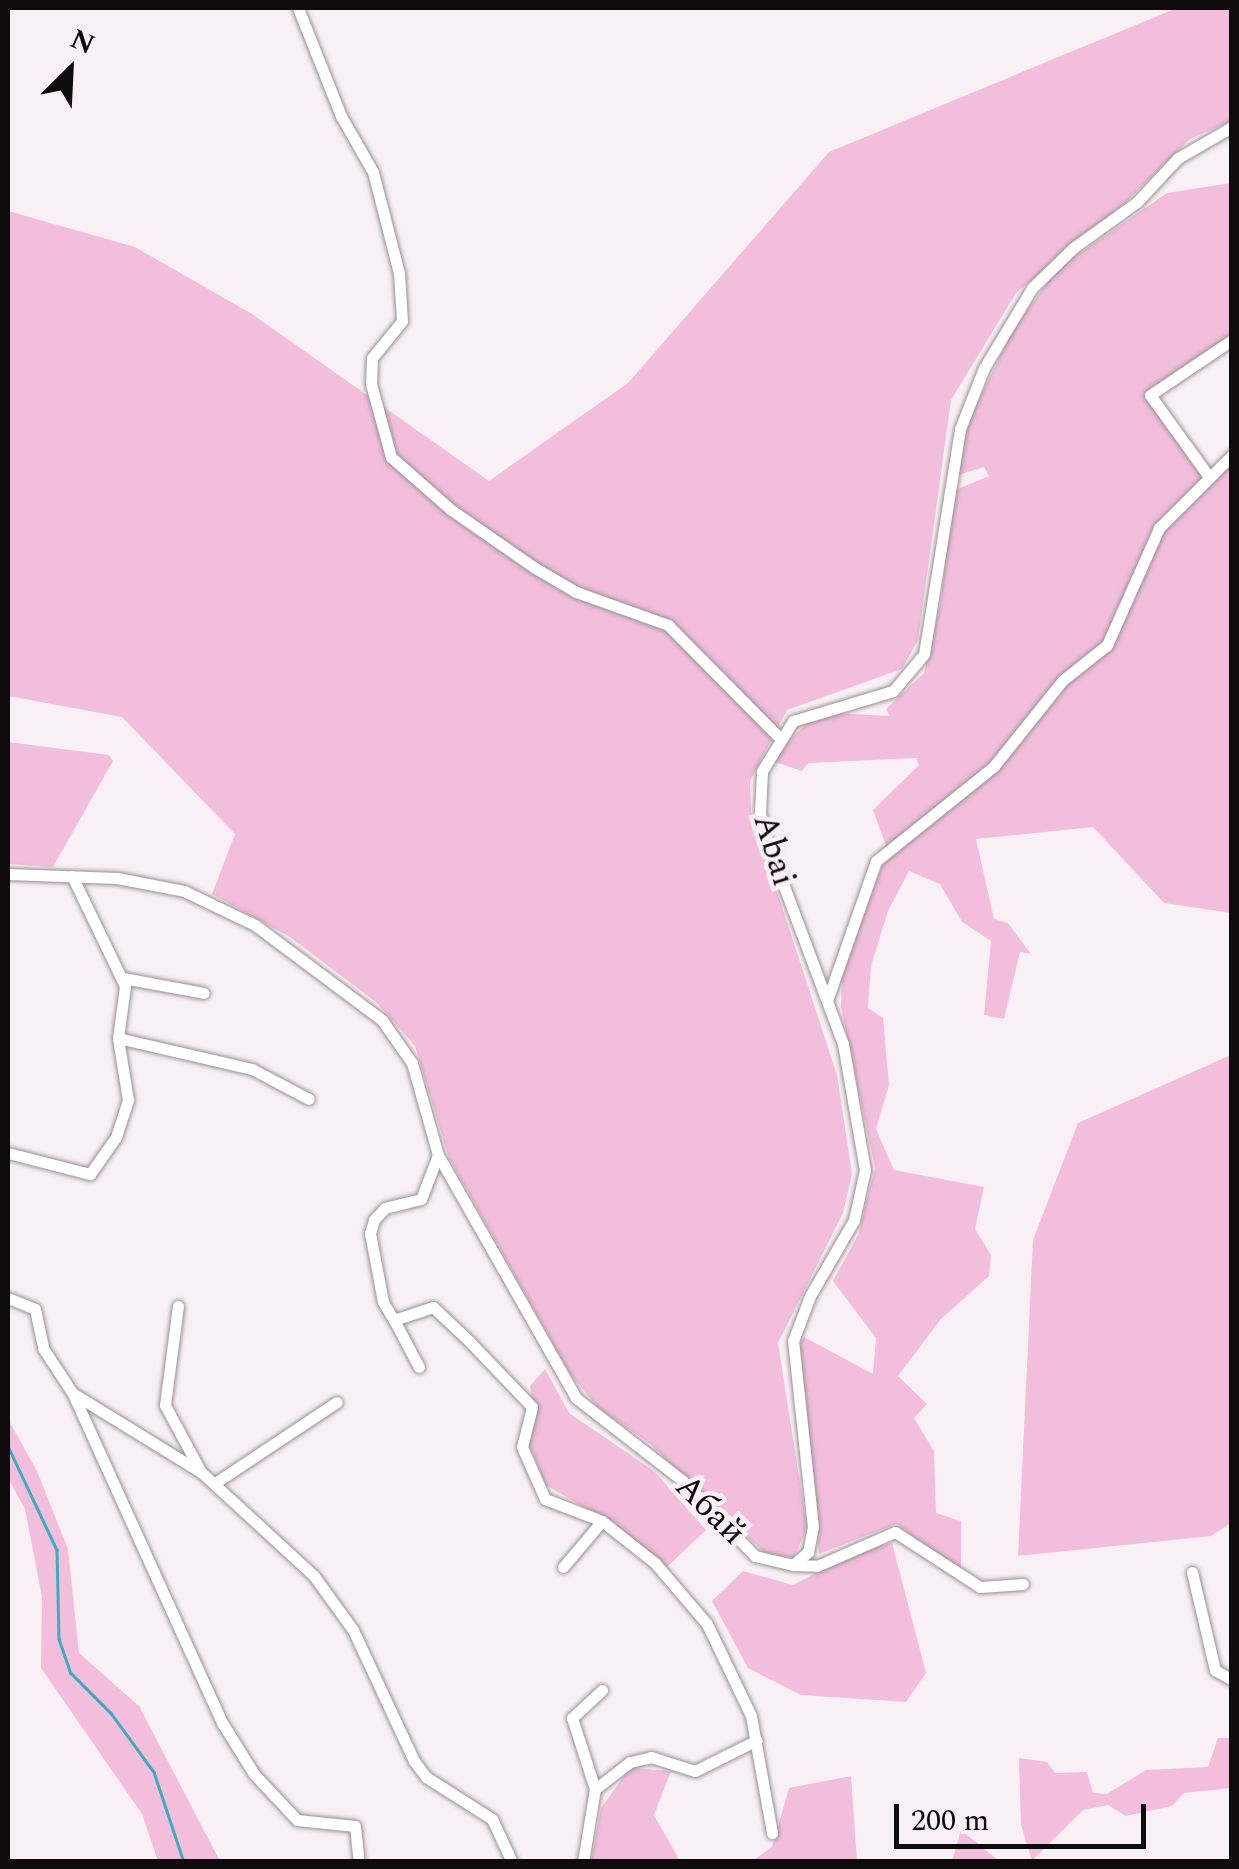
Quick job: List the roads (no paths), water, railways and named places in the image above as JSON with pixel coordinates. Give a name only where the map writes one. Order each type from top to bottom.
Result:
[{"type":"street","points":[[298,8],[341,116],[373,172],[399,273],[402,321],[372,358],[370,384],[391,458],[450,509],[535,568],[576,592],[668,624],[778,736],[810,711],[893,691],[916,668],[934,614],[960,429],[1018,309],[1050,267],[1137,202],[1178,158],[1232,127]]},
{"type":"street","points":[[1207,474],[1150,395],[1232,340]]},
{"type":"street","points":[[828,998],[876,861],[994,766],[1070,672],[1107,646],[1160,528],[1207,474],[1232,455]]},
{"type":"street","name":"Abai","points":[[778,736],[762,770],[760,812],[828,998],[853,1090],[866,1170],[854,1220],[810,1296],[793,1341],[812,1519],[811,1544],[793,1566]]},
{"type":"street","points":[[8,874],[153,883],[196,896],[255,926],[382,1020],[412,1063],[438,1155],[422,1199],[385,1208],[370,1233],[376,1281],[420,1367]]},
{"type":"street","points":[[8,1153],[82,1173],[96,1169],[128,1100],[118,1038],[123,978],[72,876]]},
{"type":"street","points":[[123,978],[204,993]]},
{"type":"street","points":[[118,1038],[252,1069],[309,1099]]},
{"type":"street","name":"Абай","points":[[438,1155],[588,1411],[658,1459],[756,1556],[793,1566]]},
{"type":"street","points":[[8,1298],[35,1309],[43,1348],[73,1394],[223,1724],[254,1774],[298,1820],[355,1826],[359,1862]]},
{"type":"street","points":[[394,1320],[426,1304],[469,1341],[532,1407],[520,1436],[538,1491],[554,1504],[602,1521],[656,1563],[706,1624],[757,1740],[772,1832]]},
{"type":"street","points":[[178,1306],[165,1405],[201,1472]]},
{"type":"street","points":[[73,1394],[215,1483],[343,1612],[414,1761],[426,1777],[492,1820],[512,1862]]},
{"type":"street","points":[[215,1483],[337,1402]]},
{"type":"street","points":[[563,1568],[602,1521]]},
{"type":"street","points":[[793,1566],[817,1566],[894,1532],[980,1587],[1023,1584]]},
{"type":"street","points":[[1192,1572],[1215,1670],[1232,1680]]},
{"type":"street","points":[[583,1862],[595,1790],[571,1727],[577,1710],[602,1690]]},
{"type":"street","points":[[595,1790],[630,1762],[651,1756],[695,1771],[757,1740]]},
{"type":"waterway","points":[[8,1321],[8,1353]]},
{"type":"waterway","points":[[8,1446],[57,1550],[59,1639],[71,1673],[111,1713],[154,1772],[184,1862]]}]
